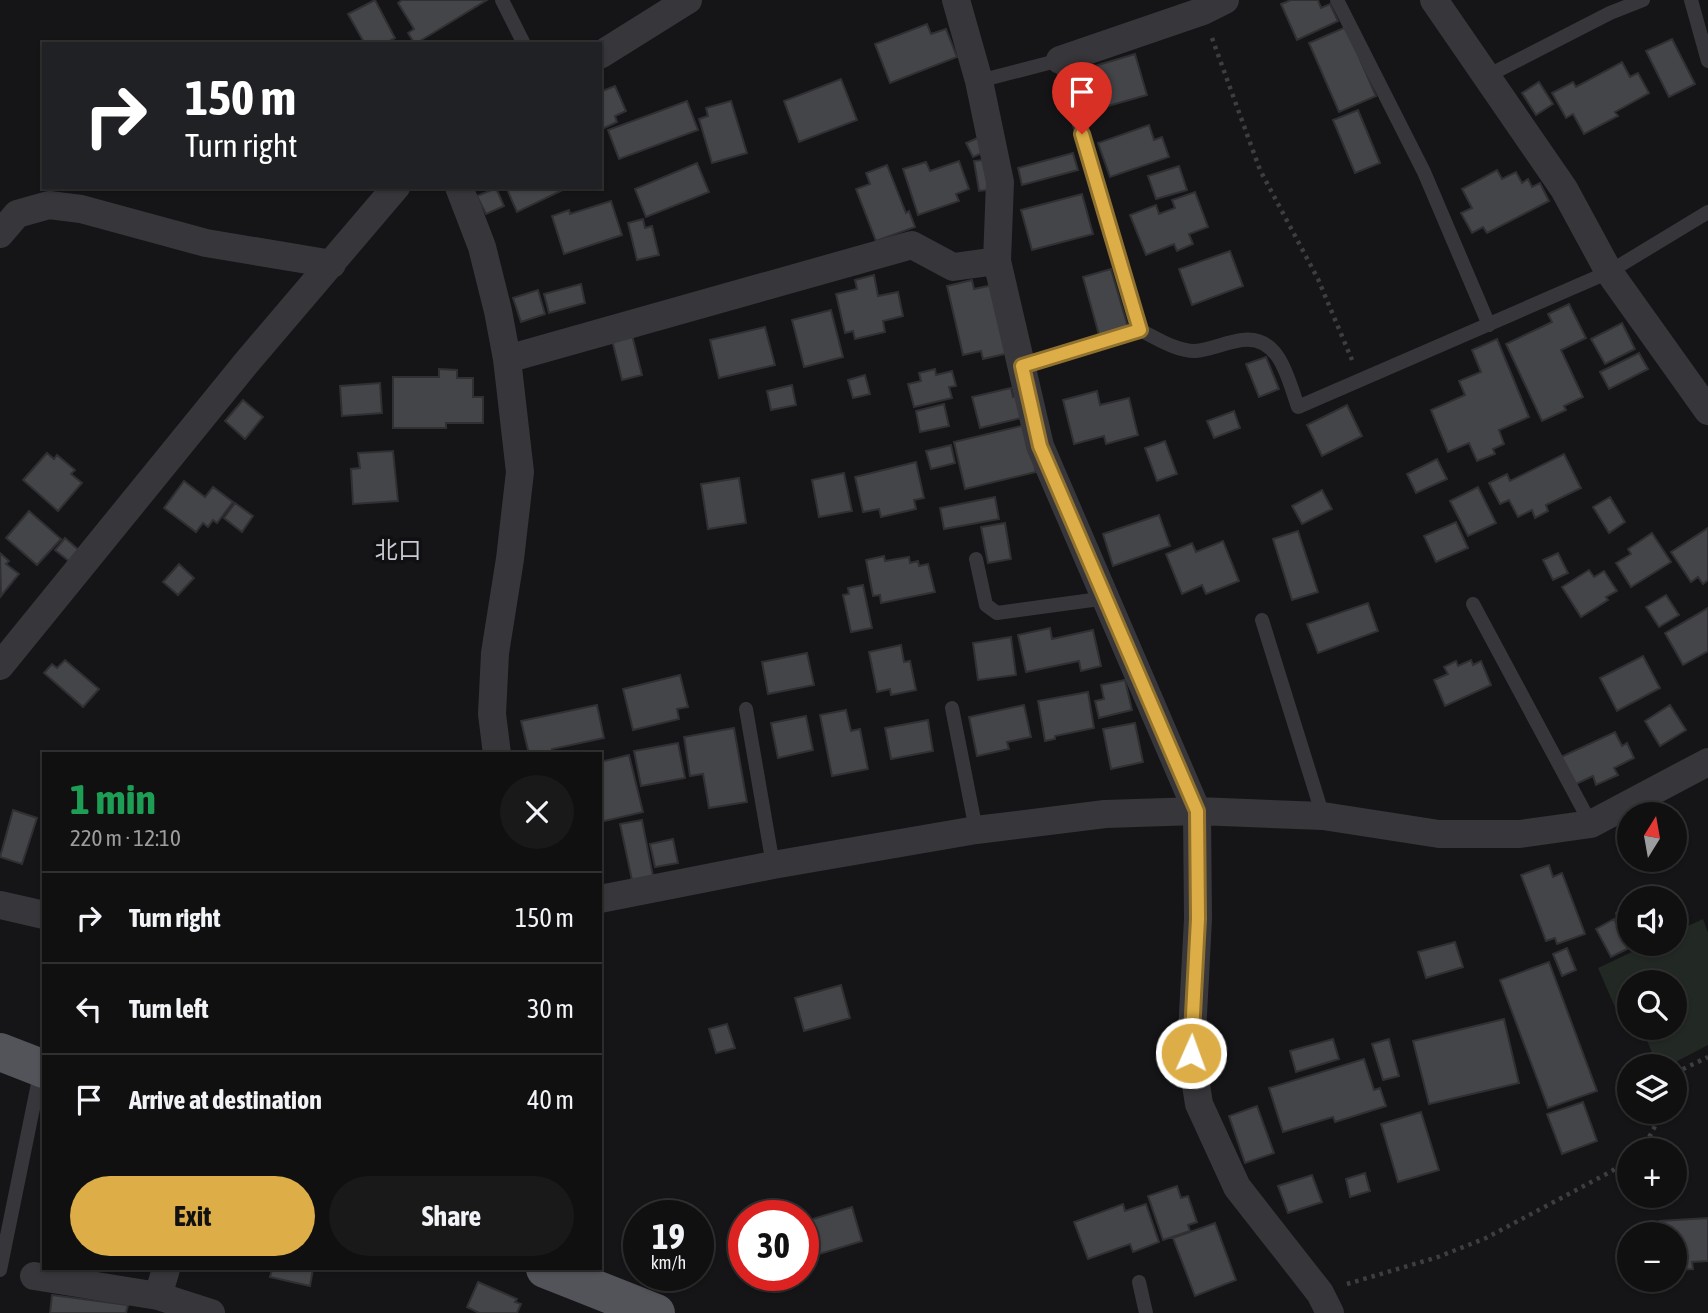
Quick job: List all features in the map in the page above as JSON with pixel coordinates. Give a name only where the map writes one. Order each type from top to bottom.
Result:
[{"type":"main road","points":[[0,1052],[42,1068]]},
{"type":"main road","points":[[548,1270],[656,1313]]},
{"type":"street","points":[[602,54],[688,0]]},
{"type":"street","points":[[956,0],[979,81],[1000,182],[997,261],[1040,446],[1197,811],[1198,919],[1191,1053],[1199,1104],[1237,1187],[1325,1303]]},
{"type":"street","points":[[1434,0],[1564,189],[1609,272],[1708,411]]},
{"type":"street","points":[[1060,60],[1214,6]]},
{"type":"street","points":[[0,666],[247,362],[394,189]]},
{"type":"street","points":[[460,189],[482,247],[507,359],[520,472],[495,653],[492,713],[497,752]]},
{"type":"street","points":[[0,234],[17,214],[49,205],[81,209],[206,243],[332,264]]},
{"type":"street","points":[[507,359],[912,245],[953,267],[997,261]]},
{"type":"street","points":[[602,899],[773,865],[976,830],[1105,814],[1197,811],[1323,816],[1439,834],[1520,834],[1591,824],[1708,762]]},
{"type":"street","points":[[0,905],[42,915]]},
{"type":"street","points":[[158,1296],[166,1270]]},
{"type":"street","points":[[34,1276],[158,1296],[211,1313]]},
{"type":"lane","points":[[502,0],[523,42]]},
{"type":"lane","points":[[1337,0],[1424,172],[1489,325]]},
{"type":"lane","points":[[1488,76],[1610,13],[1643,0]]},
{"type":"lane","points":[[1690,0],[1708,61]]},
{"type":"lane","points":[[979,81],[1060,60],[1140,330]]},
{"type":"lane","points":[[1022,366],[1140,330],[1170,345],[1194,351],[1245,339],[1266,343],[1282,362],[1298,407],[1609,272],[1708,212]]},
{"type":"lane","points":[[976,559],[986,605],[997,613],[1107,598]]},
{"type":"lane","points":[[1473,604],[1591,824]]},
{"type":"lane","points":[[1262,620],[1323,816]]},
{"type":"lane","points":[[952,708],[976,830]]},
{"type":"lane","points":[[746,709],[773,865]]},
{"type":"lane","points":[[0,1270],[42,1073]]},
{"type":"lane","points":[[1139,1282],[1146,1313]]},
{"type":"path","points":[[1214,6],[1261,170],[1318,279],[1360,381]]},
{"type":"path","points":[[1687,1067],[1708,1057]]},
{"type":"path","points":[[1325,1303],[1486,1238],[1617,1167]]},
{"type":"shaded area","points":[[1703,919],[1708,933],[1708,1045],[1687,1056],[1652,1054],[1647,1040],[1687,1040],[1687,970],[1617,970],[1617,1012],[1598,968],[1623,956],[1687,956],[1687,926]]},
{"type":"building","points":[[375,0],[395,38],[388,42],[364,42],[348,14]]},
{"type":"building","points":[[402,0],[487,0],[418,42],[414,42],[408,33],[414,29],[398,3]]},
{"type":"building","points":[[1291,0],[1318,0],[1321,8],[1330,4],[1338,21],[1297,40],[1281,4]]},
{"type":"building","points":[[927,24],[931,34],[946,29],[957,57],[890,83],[875,44]]},
{"type":"building","points":[[1346,27],[1376,96],[1339,112],[1309,43]]},
{"type":"building","points":[[1672,39],[1695,84],[1669,97],[1646,51]]},
{"type":"building","points":[[1135,54],[1147,95],[1090,111],[1078,71]]},
{"type":"building","points":[[1622,62],[1630,77],[1638,73],[1649,93],[1615,112],[1618,116],[1584,134],[1573,114],[1566,118],[1552,93],[1573,82],[1576,87]]},
{"type":"building","points":[[841,79],[857,120],[799,142],[784,101]]},
{"type":"building","points":[[1539,82],[1553,104],[1536,115],[1522,93]]},
{"type":"building","points":[[615,86],[626,111],[615,116],[617,122],[602,129],[602,91]]},
{"type":"building","points":[[687,101],[698,130],[619,159],[608,130]]},
{"type":"building","points":[[731,101],[747,153],[712,163],[699,119],[708,116],[706,108]]},
{"type":"building","points":[[1358,110],[1380,163],[1355,173],[1333,120]]},
{"type":"building","points":[[1149,125],[1154,140],[1162,137],[1169,157],[1110,177],[1098,143]]},
{"type":"building","points":[[982,136],[989,150],[973,157],[966,143]]},
{"type":"building","points":[[1073,153],[1078,170],[1022,185],[1018,168]]},
{"type":"building","points":[[991,159],[996,189],[979,191],[974,161]]},
{"type":"building","points":[[959,161],[969,189],[956,194],[959,201],[918,215],[903,169],[926,162],[930,171]]},
{"type":"building","points":[[697,163],[709,192],[646,217],[635,189]]},
{"type":"building","points":[[887,165],[906,213],[909,211],[915,227],[876,241],[856,189],[870,184],[866,173]]},
{"type":"building","points":[[1179,166],[1187,190],[1156,199],[1148,176]]},
{"type":"building","points":[[1497,170],[1502,179],[1516,172],[1522,183],[1528,179],[1532,187],[1540,183],[1549,201],[1487,233],[1483,227],[1472,233],[1461,213],[1472,208],[1462,189]]},
{"type":"building","points":[[496,189],[504,206],[486,214],[477,196]]},
{"type":"building","points":[[507,189],[565,189],[517,212]]},
{"type":"building","points":[[1195,192],[1208,227],[1189,234],[1193,244],[1177,251],[1174,244],[1146,255],[1130,215],[1156,205],[1159,214],[1175,208],[1172,200]]},
{"type":"building","points":[[1082,194],[1093,234],[1032,250],[1021,210]]},
{"type":"building","points":[[611,201],[622,235],[564,254],[552,216],[569,210],[570,214]]},
{"type":"building","points":[[643,219],[645,228],[652,226],[659,255],[637,260],[628,223]]},
{"type":"building","points":[[1230,251],[1243,286],[1192,305],[1179,269]]},
{"type":"building","points":[[1111,269],[1128,327],[1099,335],[1083,277]]},
{"type":"building","points":[[874,275],[878,296],[898,292],[903,316],[883,321],[885,332],[855,339],[853,331],[845,333],[836,294],[857,289],[855,280]]},
{"type":"building","points":[[972,280],[974,289],[993,285],[1009,353],[983,359],[981,351],[963,355],[947,286]]},
{"type":"building","points":[[581,284],[585,303],[549,313],[544,294]]},
{"type":"building","points":[[538,290],[545,314],[521,322],[513,298]]},
{"type":"building","points":[[1569,304],[1586,338],[1561,350],[1583,397],[1564,406],[1566,410],[1542,421],[1506,344],[1552,322],[1548,314]]},
{"type":"building","points":[[831,310],[843,357],[804,367],[792,320]]},
{"type":"building","points":[[1622,323],[1635,349],[1605,364],[1591,339]]},
{"type":"building","points":[[765,327],[775,365],[719,378],[710,340]]},
{"type":"building","points":[[632,335],[642,375],[622,380],[612,340]]},
{"type":"building","points":[[1497,339],[1529,417],[1499,430],[1504,444],[1493,449],[1495,454],[1477,461],[1469,443],[1448,452],[1431,410],[1465,395],[1459,381],[1481,372],[1472,350]]},
{"type":"building","points":[[1639,353],[1648,369],[1609,389],[1600,372]]},
{"type":"building","points":[[1266,357],[1279,389],[1259,397],[1246,364]]},
{"type":"building","points":[[439,369],[457,370],[457,378],[473,378],[473,397],[483,397],[483,423],[446,423],[446,428],[393,428],[393,377],[439,377]]},
{"type":"building","points":[[935,369],[936,375],[952,371],[956,386],[949,387],[952,398],[914,407],[908,384],[921,381],[919,373]]},
{"type":"building","points":[[865,375],[870,394],[853,398],[848,380]]},
{"type":"building","points":[[380,383],[382,413],[342,416],[340,386]]},
{"type":"building","points":[[792,385],[796,405],[771,410],[767,391]]},
{"type":"building","points":[[1011,388],[1013,397],[1020,395],[1025,417],[980,428],[972,397]]},
{"type":"building","points":[[1097,391],[1100,405],[1129,398],[1138,435],[1106,444],[1104,436],[1074,444],[1063,400]]},
{"type":"building","points":[[243,400],[263,417],[245,439],[225,421]]},
{"type":"building","points":[[944,404],[949,426],[920,432],[916,411]]},
{"type":"building","points":[[1347,405],[1362,436],[1322,456],[1307,425]]},
{"type":"building","points":[[1234,411],[1240,428],[1214,438],[1207,421]]},
{"type":"building","points":[[1025,425],[1036,472],[965,489],[954,442]]},
{"type":"building","points":[[1165,441],[1177,474],[1157,481],[1145,448]]},
{"type":"building","points":[[951,445],[955,463],[931,469],[926,451]]},
{"type":"building","points":[[393,451],[398,501],[353,504],[351,469],[360,468],[358,453]]},
{"type":"building","points":[[47,453],[54,459],[57,455],[75,470],[71,474],[82,483],[58,511],[23,480]]},
{"type":"building","points":[[1564,454],[1581,488],[1546,505],[1548,511],[1535,518],[1532,510],[1518,517],[1509,500],[1500,504],[1489,483],[1507,474],[1510,481]]},
{"type":"building","points":[[1437,459],[1447,479],[1416,493],[1407,474]]},
{"type":"building","points":[[916,462],[924,498],[914,500],[916,509],[881,517],[879,509],[863,512],[855,477]]},
{"type":"building","points":[[844,473],[852,511],[819,517],[812,480]]},
{"type":"building","points":[[739,478],[746,523],[708,529],[701,484]]},
{"type":"building","points":[[184,481],[205,497],[213,487],[233,502],[217,523],[213,520],[208,527],[203,523],[196,532],[164,508]]},
{"type":"building","points":[[1478,487],[1496,523],[1468,536],[1450,501]]},
{"type":"building","points":[[1322,490],[1332,509],[1302,524],[1292,506]]},
{"type":"building","points":[[995,497],[999,519],[944,529],[940,508]]},
{"type":"building","points":[[1610,497],[1625,522],[1609,533],[1593,507]]},
{"type":"building","points":[[235,503],[253,516],[242,532],[224,518]]},
{"type":"building","points":[[29,511],[61,539],[37,565],[6,538]]},
{"type":"building","points":[[1159,515],[1170,546],[1113,566],[1103,534]]},
{"type":"building","points":[[1456,522],[1468,548],[1436,562],[1424,536]]},
{"type":"building","points":[[1005,523],[1011,559],[988,563],[981,527]]},
{"type":"building","points":[[1708,528],[1708,580],[1703,584],[1698,577],[1691,582],[1671,552]]},
{"type":"building","points":[[1298,531],[1318,592],[1292,600],[1273,539]]},
{"type":"building","points":[[1652,533],[1671,562],[1631,587],[1616,563],[1631,554],[1628,549]]},
{"type":"building","points":[[65,538],[80,551],[70,562],[55,550]]},
{"type":"building","points":[[1223,541],[1239,581],[1206,594],[1202,585],[1182,594],[1166,554],[1192,543],[1196,552]]},
{"type":"building","points":[[0,553],[9,561],[6,564],[19,574],[1,596]]},
{"type":"building","points":[[1558,553],[1568,573],[1553,580],[1543,560]]},
{"type":"building","points":[[884,556],[885,561],[909,557],[910,563],[918,561],[919,566],[928,564],[935,592],[881,603],[880,595],[873,596],[866,560]]},
{"type":"building","points":[[179,564],[194,578],[178,595],[163,582]]},
{"type":"building","points":[[1589,570],[1594,577],[1604,571],[1617,591],[1581,617],[1562,587]]},
{"type":"building","points":[[863,585],[872,628],[851,632],[843,595],[849,594],[848,588]]},
{"type":"building","points":[[1666,595],[1679,615],[1659,627],[1646,607]]},
{"type":"building","points":[[1368,603],[1378,631],[1318,653],[1307,624]]},
{"type":"building","points":[[1708,608],[1708,651],[1683,665],[1665,633]]},
{"type":"building","points":[[1050,628],[1052,639],[1093,630],[1101,666],[1081,671],[1079,661],[1026,672],[1018,635]]},
{"type":"building","points":[[1011,637],[1016,675],[978,680],[973,643]]},
{"type":"building","points":[[901,645],[904,662],[910,661],[916,690],[891,695],[890,689],[877,692],[869,652]]},
{"type":"building","points":[[807,653],[814,685],[768,694],[762,662]]},
{"type":"building","points":[[1643,656],[1660,688],[1617,711],[1600,678]]},
{"type":"building","points":[[65,660],[99,689],[83,707],[44,673],[52,664],[57,668]]},
{"type":"building","points":[[1471,660],[1473,665],[1481,661],[1491,685],[1445,706],[1434,680],[1448,674],[1444,667],[1456,661],[1458,666]]},
{"type":"building","points":[[680,675],[688,707],[677,709],[679,719],[633,730],[623,689]]},
{"type":"building","points":[[1125,680],[1132,710],[1099,718],[1095,701],[1104,699],[1101,685]]},
{"type":"building","points":[[1088,692],[1094,728],[1055,736],[1055,739],[1045,741],[1038,701]]},
{"type":"building","points":[[597,705],[604,738],[552,749],[553,752],[529,752],[521,721]]},
{"type":"building","points":[[1024,705],[1031,737],[1007,742],[1009,749],[977,756],[969,717]]},
{"type":"building","points":[[1670,705],[1686,730],[1660,746],[1645,721]]},
{"type":"building","points":[[846,710],[851,731],[860,729],[868,769],[832,776],[820,715]]},
{"type":"building","points":[[806,716],[813,750],[778,758],[771,723]]},
{"type":"building","points":[[928,720],[933,751],[891,759],[885,728]]},
{"type":"building","points":[[1135,723],[1143,762],[1111,769],[1103,729]]},
{"type":"building","points":[[734,728],[747,802],[709,808],[703,774],[690,776],[684,737]]},
{"type":"building","points":[[1615,732],[1622,746],[1627,743],[1634,758],[1614,768],[1618,775],[1596,785],[1593,776],[1574,785],[1561,757]]},
{"type":"building","points":[[678,743],[685,778],[641,786],[634,751]]},
{"type":"building","points":[[629,755],[643,812],[602,822],[602,762]]},
{"type":"building","points":[[13,810],[37,818],[22,864],[0,857]]},
{"type":"building","points":[[642,820],[653,876],[632,880],[620,824]]},
{"type":"building","points":[[673,839],[678,863],[655,867],[650,844]]},
{"type":"building","points":[[1549,865],[1553,877],[1562,873],[1585,934],[1557,944],[1555,938],[1546,941],[1521,875]]},
{"type":"building","points":[[1614,919],[1617,925],[1617,954],[1611,957],[1596,929]]},
{"type":"building","points":[[1455,942],[1463,967],[1426,978],[1418,952]]},
{"type":"building","points":[[1567,948],[1576,970],[1562,976],[1553,954]]},
{"type":"building","points":[[1549,962],[1597,1091],[1548,1108],[1500,980]]},
{"type":"building","points":[[841,985],[850,1018],[804,1031],[795,998]]},
{"type":"building","points":[[1504,1019],[1519,1083],[1429,1104],[1413,1041]]},
{"type":"building","points":[[727,1024],[735,1048],[716,1053],[709,1029]]},
{"type":"building","points":[[1333,1039],[1339,1059],[1296,1072],[1290,1051]]},
{"type":"building","points":[[1389,1039],[1399,1076],[1383,1080],[1372,1044]]},
{"type":"building","points":[[1364,1059],[1374,1090],[1380,1088],[1386,1106],[1335,1122],[1333,1117],[1283,1132],[1269,1088]]},
{"type":"building","points":[[1583,1102],[1597,1141],[1562,1154],[1547,1114]]},
{"type":"building","points":[[1257,1106],[1274,1153],[1245,1163],[1229,1116]]},
{"type":"building","points":[[1421,1112],[1439,1170],[1398,1182],[1381,1124]]},
{"type":"building","points":[[1365,1173],[1370,1191],[1350,1197],[1346,1179]]},
{"type":"building","points":[[1312,1175],[1322,1202],[1288,1213],[1278,1186]]},
{"type":"building","points":[[1177,1186],[1181,1198],[1188,1196],[1197,1222],[1188,1225],[1190,1231],[1163,1240],[1148,1196]]},
{"type":"building","points":[[1123,1204],[1125,1211],[1146,1204],[1159,1242],[1133,1252],[1130,1244],[1088,1259],[1074,1222]]},
{"type":"building","points":[[852,1207],[862,1241],[819,1254],[819,1217]]},
{"type":"building","points":[[1708,1218],[1708,1261],[1692,1262],[1693,1269],[1687,1269],[1687,1222],[1660,1221]]},
{"type":"building","points":[[1215,1223],[1236,1280],[1195,1296],[1173,1238]]},
{"type":"building","points":[[272,1270],[313,1270],[310,1286],[270,1277]]},
{"type":"building","points":[[478,1282],[517,1299],[515,1302],[521,1304],[517,1313],[479,1313],[467,1307]]},
{"type":"building","points":[[52,1295],[128,1305],[126,1313],[50,1313]]},
{"type":"district","name":"北口","points":[[398,550]]},
{"type":"route","points":[[1082,134],[1140,330],[1022,366],[1040,446],[1197,811],[1198,919],[1191,1053]]}]
